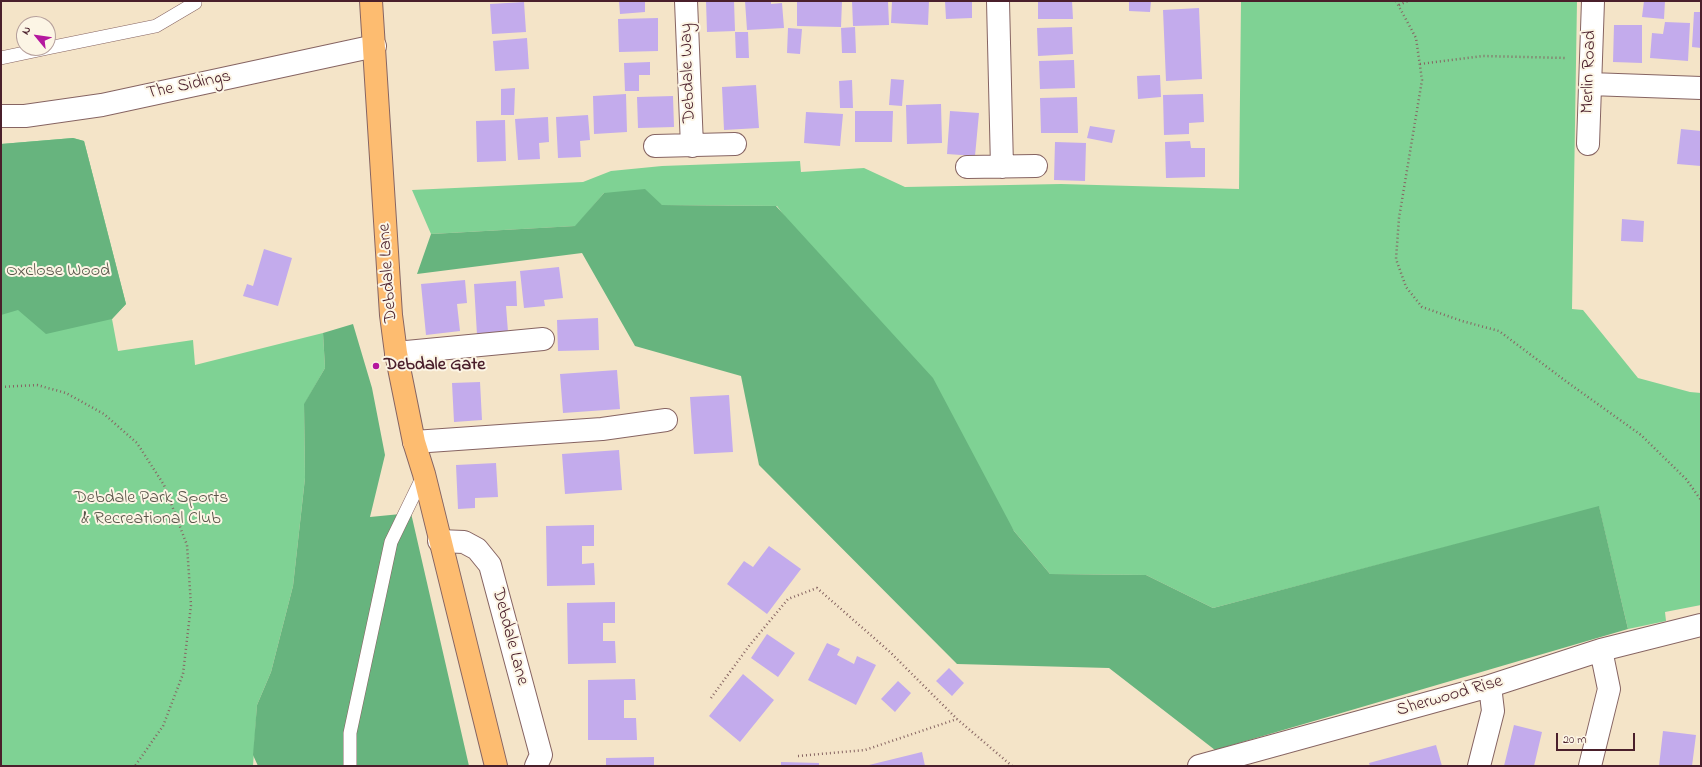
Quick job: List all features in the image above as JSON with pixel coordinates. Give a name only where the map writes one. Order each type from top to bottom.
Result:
[{"type":"main road","name":"Debdale Lane","points":[[371,1],[375,46],[390,310],[396,353],[414,442],[424,474],[439,541],[496,766]]},
{"type":"street","name":"Debdale Way","points":[[686,1],[692,146]]},
{"type":"street","points":[[998,1],[1002,167]]},
{"type":"street","name":"Merlin Road","points":[[1588,144],[1593,1]]},
{"type":"street","name":"The Sidings","points":[[1,116],[25,116],[102,105],[375,46]]},
{"type":"street","points":[[1590,84],[1701,88]]},
{"type":"street","name":"Debdale Way","points":[[655,146],[735,144]]},
{"type":"street","points":[[968,167],[1036,166]]},
{"type":"street","points":[[396,353],[543,339]]},
{"type":"street","points":[[414,442],[602,429],[666,420]]},
{"type":"street","name":"Debdale Lane","points":[[439,541],[464,542],[477,549],[490,565],[540,755],[536,766]]},
{"type":"street","name":"Sherwood Rise","points":[[1202,766],[1490,686],[1601,650],[1701,625]]},
{"type":"street","points":[[1590,766],[1609,688],[1601,650]]},
{"type":"street","points":[[1479,766],[1494,711],[1490,686]]},
{"type":"lane","points":[[56,46],[156,26],[195,1]]},
{"type":"lane","points":[[1,58],[16,55]]},
{"type":"lane","points":[[350,766],[350,733],[391,542],[424,474]]},
{"type":"path","points":[[1396,1],[1416,38],[1422,80],[1398,225],[1396,259],[1406,287],[1422,307],[1462,321],[1499,331],[1641,435],[1686,479],[1701,500]]},
{"type":"path","points":[[1399,5],[1408,1]]},
{"type":"path","points":[[1420,64],[1483,56],[1590,58]]},
{"type":"path","points":[[1,387],[37,385],[66,394],[104,414],[136,443],[164,485],[187,545],[191,605],[183,674],[163,726],[135,766]]},
{"type":"path","points":[[711,698],[748,646],[788,599],[817,588],[890,652],[957,719],[1012,766]]},
{"type":"path","points":[[798,756],[865,750],[957,719]]},
{"type":"green space","points":[[1241,1],[1577,1],[1572,309],[1583,310],[1638,378],[1690,392],[1701,393],[1701,605],[1665,612],[1666,621],[1628,629],[1599,507],[1213,608],[1146,575],[1050,574],[1014,531],[777,206],[662,205],[604,193],[576,226],[431,234],[412,190],[583,182],[611,171],[662,166],[800,161],[801,172],[864,168],[905,187],[1061,184],[1239,189]]},
{"type":"green space","name":"Debdale Park Sports & Recreational Club","points":[[73,138],[84,141],[126,304],[112,319],[118,351],[193,340],[195,365],[323,333],[325,368],[304,405],[305,478],[293,586],[271,672],[257,705],[253,766],[1,766],[1,144]]},
{"type":"green space","name":"Oxclose Wood","points":[[73,138],[84,141],[126,304],[112,319],[46,334],[18,310],[1,315],[1,144]]},
{"type":"green space","points":[[645,189],[662,205],[776,206],[933,378],[1014,531],[1050,574],[1146,575],[1213,608],[1599,506],[1628,629],[1215,750],[1109,668],[957,664],[759,465],[741,376],[635,346],[582,253],[417,274],[431,234],[575,226],[604,193]]},
{"type":"green space","points":[[353,324],[372,388],[385,455],[370,517],[411,513],[469,766],[258,766],[253,755],[257,705],[271,672],[293,586],[305,478],[304,404],[325,368],[323,333]]},
{"type":"building","points":[[619,1],[645,1],[645,12],[620,14]]},
{"type":"building","points":[[706,1],[734,1],[735,31],[707,32]]},
{"type":"building","points":[[745,1],[771,1],[771,4],[782,3],[784,28],[747,30]]},
{"type":"building","points":[[797,1],[842,1],[841,27],[797,26]]},
{"type":"building","points":[[852,1],[888,1],[889,25],[853,26]]},
{"type":"building","points":[[892,1],[929,1],[928,25],[891,23]]},
{"type":"building","points":[[945,1],[972,1],[972,18],[946,19]]},
{"type":"building","points":[[1038,1],[1072,1],[1073,19],[1038,19]]},
{"type":"building","points":[[1129,1],[1151,1],[1150,12],[1129,11]]},
{"type":"building","points":[[1644,1],[1665,1],[1664,19],[1642,17]]},
{"type":"building","points":[[524,2],[526,32],[492,34],[490,4]]},
{"type":"building","points":[[1199,8],[1202,79],[1166,81],[1163,10]]},
{"type":"building","points":[[1694,12],[1701,12],[1701,48],[1692,47]]},
{"type":"building","points":[[658,18],[658,51],[619,52],[618,19]]},
{"type":"building","points":[[1665,22],[1690,23],[1688,61],[1650,58],[1652,33],[1663,34]]},
{"type":"building","points":[[1614,25],[1642,25],[1642,63],[1613,62]]},
{"type":"building","points":[[855,27],[856,53],[842,53],[841,28]]},
{"type":"building","points":[[1072,27],[1073,54],[1038,56],[1037,28]]},
{"type":"building","points":[[788,28],[802,29],[800,54],[787,53]]},
{"type":"building","points":[[735,32],[748,32],[749,58],[736,58]]},
{"type":"building","points":[[527,38],[529,69],[495,71],[493,41]]},
{"type":"building","points":[[1074,60],[1075,88],[1040,89],[1039,61]]},
{"type":"building","points":[[650,62],[650,75],[639,75],[639,91],[625,91],[624,63]]},
{"type":"building","points":[[1160,75],[1161,97],[1138,99],[1137,76]]},
{"type":"building","points":[[891,79],[904,80],[902,106],[889,105]]},
{"type":"building","points":[[852,80],[853,108],[840,108],[839,81]]},
{"type":"building","points":[[756,85],[759,128],[724,130],[722,87]]},
{"type":"building","points":[[515,88],[514,115],[501,115],[501,89]]},
{"type":"building","points":[[626,94],[627,132],[594,134],[593,96]]},
{"type":"building","points":[[1203,94],[1204,122],[1189,123],[1189,134],[1164,135],[1163,95]]},
{"type":"building","points":[[673,96],[674,127],[638,128],[637,97]]},
{"type":"building","points":[[1077,97],[1078,133],[1041,133],[1040,98]]},
{"type":"building","points":[[941,104],[942,143],[907,144],[906,105]]},
{"type":"building","points":[[855,111],[893,111],[892,142],[855,142]]},
{"type":"building","points":[[950,111],[979,113],[975,156],[947,154]]},
{"type":"building","points":[[806,112],[843,114],[840,146],[804,143]]},
{"type":"building","points":[[588,115],[590,140],[580,141],[581,157],[558,158],[556,117]]},
{"type":"building","points":[[548,117],[549,142],[539,143],[540,159],[518,160],[515,119]]},
{"type":"building","points":[[505,120],[506,161],[477,162],[476,121]]},
{"type":"building","points":[[1090,126],[1115,130],[1112,143],[1087,138]]},
{"type":"building","points":[[1681,129],[1701,131],[1701,166],[1677,164]]},
{"type":"building","points":[[1190,141],[1191,148],[1205,148],[1205,177],[1166,178],[1165,142]]},
{"type":"building","points":[[1055,142],[1086,143],[1085,181],[1054,180]]},
{"type":"building","points":[[1622,219],[1644,221],[1643,242],[1621,241]]},
{"type":"building","points":[[264,249],[292,258],[278,306],[243,296],[247,284],[253,286]]},
{"type":"building","points":[[559,267],[563,298],[544,300],[545,306],[524,308],[520,271]]},
{"type":"building","points":[[465,280],[467,303],[457,304],[460,331],[426,335],[421,284]]},
{"type":"building","points":[[516,281],[517,306],[506,306],[508,332],[477,335],[474,284]]},
{"type":"building","points":[[598,318],[599,350],[558,351],[557,320]]},
{"type":"building","points":[[617,370],[620,409],[563,413],[560,374]]},
{"type":"building","points":[[480,382],[482,420],[454,422],[452,383]]},
{"type":"building","points":[[729,395],[733,452],[694,454],[690,397]]},
{"type":"building","points":[[619,450],[622,490],[565,494],[562,454]]},
{"type":"building","points":[[496,463],[498,497],[475,498],[475,508],[458,509],[456,465]]},
{"type":"building","points":[[594,525],[594,546],[582,546],[582,564],[594,563],[595,585],[547,586],[546,526]]},
{"type":"building","points":[[769,546],[801,569],[767,614],[727,584],[744,561],[753,567]]},
{"type":"building","points":[[615,602],[615,623],[603,623],[603,641],[615,641],[616,663],[568,664],[567,603]]},
{"type":"building","points":[[767,634],[795,653],[778,677],[751,658]]},
{"type":"building","points":[[827,643],[840,649],[837,655],[854,664],[857,656],[876,665],[856,705],[808,680]]},
{"type":"building","points":[[949,668],[964,683],[952,696],[936,681]]},
{"type":"building","points":[[743,674],[774,700],[740,742],[709,716]]},
{"type":"building","points":[[635,679],[636,700],[624,700],[624,718],[636,718],[637,740],[588,740],[588,680]]},
{"type":"building","points":[[898,681],[911,693],[895,712],[881,699]]},
{"type":"building","points":[[1514,725],[1542,732],[1534,766],[1504,766]]},
{"type":"building","points":[[1663,731],[1696,735],[1692,766],[1659,766]]},
{"type":"building","points":[[1436,745],[1442,766],[1370,766],[1369,763]]},
{"type":"building","points":[[922,752],[925,766],[869,766],[869,765]]},
{"type":"building","points":[[654,757],[654,766],[606,766],[606,758]]},
{"type":"building","points":[[781,762],[819,763],[819,766],[781,766]]},
{"type":"place","name":"Debdale Gate","points":[[376,366]]}]
